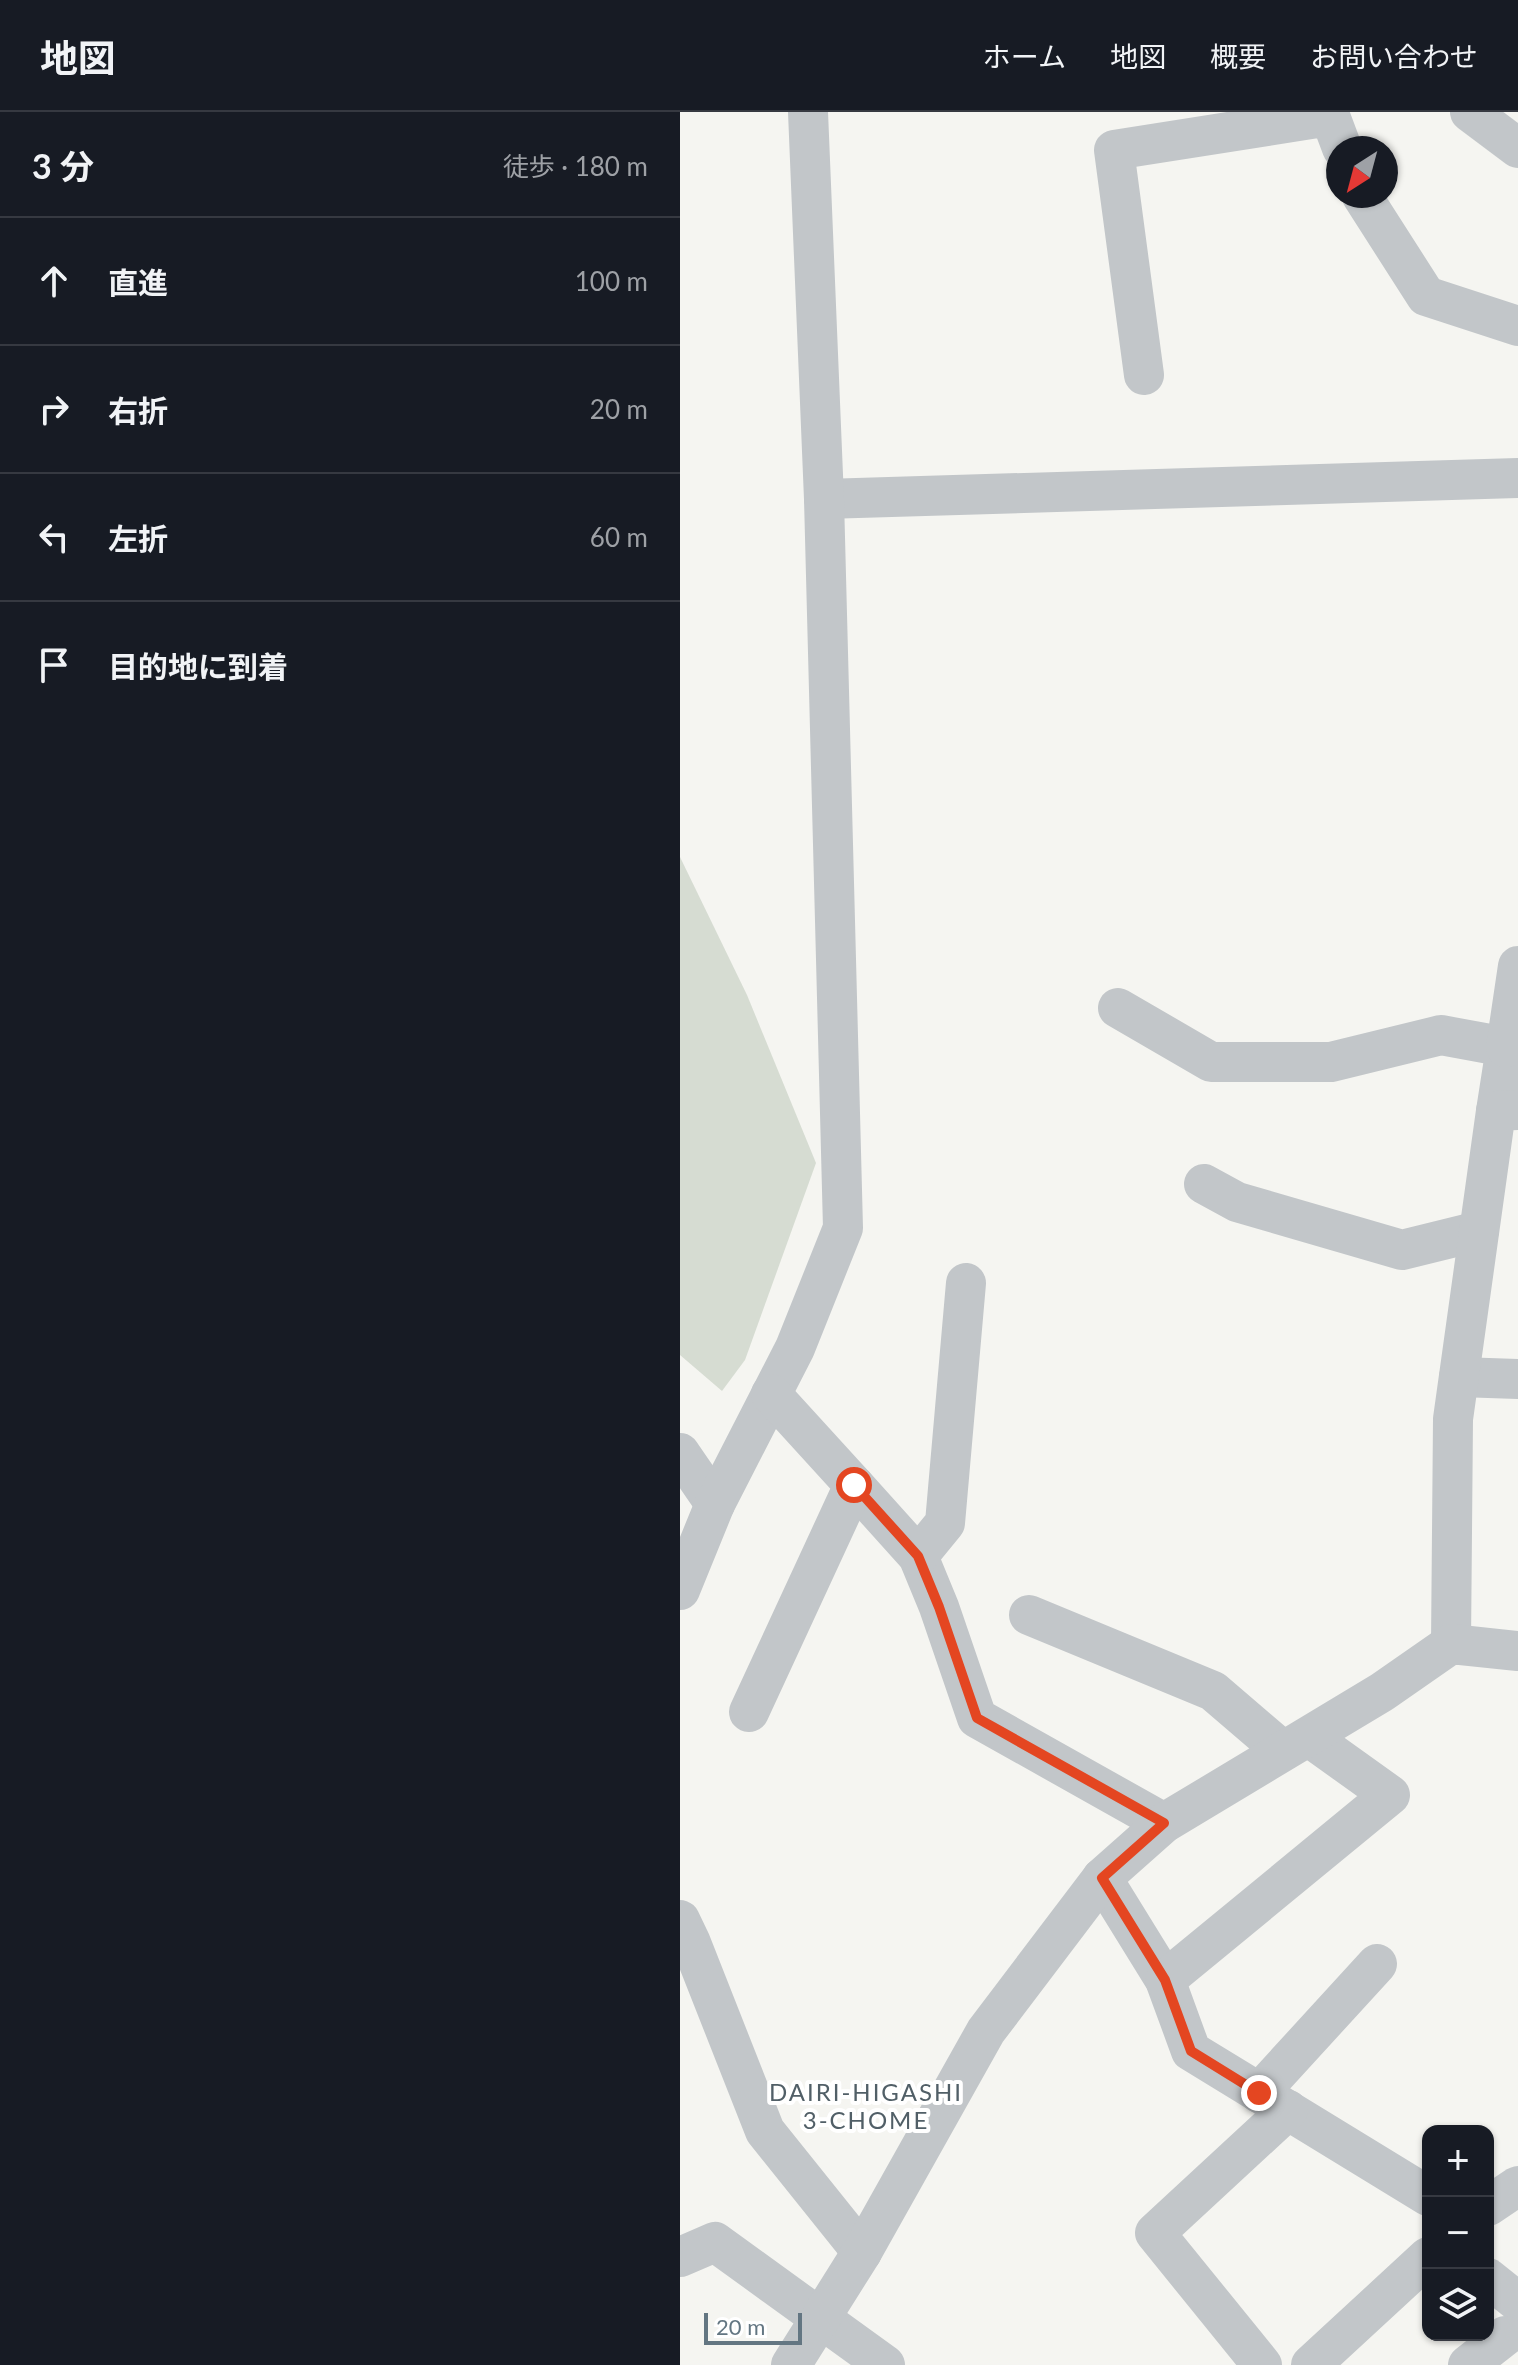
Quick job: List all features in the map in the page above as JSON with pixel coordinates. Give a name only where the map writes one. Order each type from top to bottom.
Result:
[{"type":"street","points":[[680,1590],[715,1504],[795,1348],[843,1228],[824,499],[808,112]]},
{"type":"street","points":[[1470,112],[1518,148]]},
{"type":"street","points":[[1144,375],[1114,150],[1330,116],[1338,136]]},
{"type":"street","points":[[1370,208],[1426,296],[1518,326]]},
{"type":"street","points":[[824,499],[1518,478]]},
{"type":"street","points":[[1451,1644],[1453,1419],[1479,1231],[1507,1111],[1506,1047],[1518,966]]},
{"type":"street","points":[[1118,1008],[1211,1062],[1331,1062],[1441,1035],[1506,1047]]},
{"type":"street","points":[[1204,1184],[1237,1202],[1402,1250],[1479,1231]]},
{"type":"street","points":[[918,1556],[945,1523],[966,1283]]},
{"type":"street","points":[[1459,1377],[1518,1379]]},
{"type":"street","points":[[771,1394],[918,1556],[977,1718],[1164,1823]]},
{"type":"street","points":[[680,1453],[715,1504]]},
{"type":"street","points":[[749,1712],[854,1485]]},
{"type":"street","points":[[1029,1615],[1213,1691],[1296,1744],[1390,1795],[1165,1980]]},
{"type":"street","points":[[791,2365],[862,2252],[986,2031],[1102,1878],[1164,1823],[1382,1692],[1451,1644],[1518,1651]]},
{"type":"street","points":[[1102,1878],[1165,1980],[1191,2051],[1422,2192]]},
{"type":"street","points":[[684,1937],[765,2131],[862,2252]]},
{"type":"street","points":[[1262,2365],[1155,2233],[1274,2102],[1377,1964]]},
{"type":"street","points":[[1494,2202],[1518,2186]]},
{"type":"street","points":[[680,2257],[715,2242],[885,2365]]},
{"type":"street","points":[[1311,2365],[1422,2263]]},
{"type":"street","points":[[1468,2365],[1512,2319],[1494,2288]]},
{"type":"shaded area","points":[[680,857],[747,995],[816,1163],[745,1360],[722,1391],[680,1355]]},
{"type":"district","name":"DAIRI-HIGASHI 3-CHOME","points":[[866,2107]]},
{"type":"route","points":[[854,1485],[918,1556],[977,1718],[1164,1823],[1102,1878],[1165,1980],[1191,2051],[1259,2093]]}]
